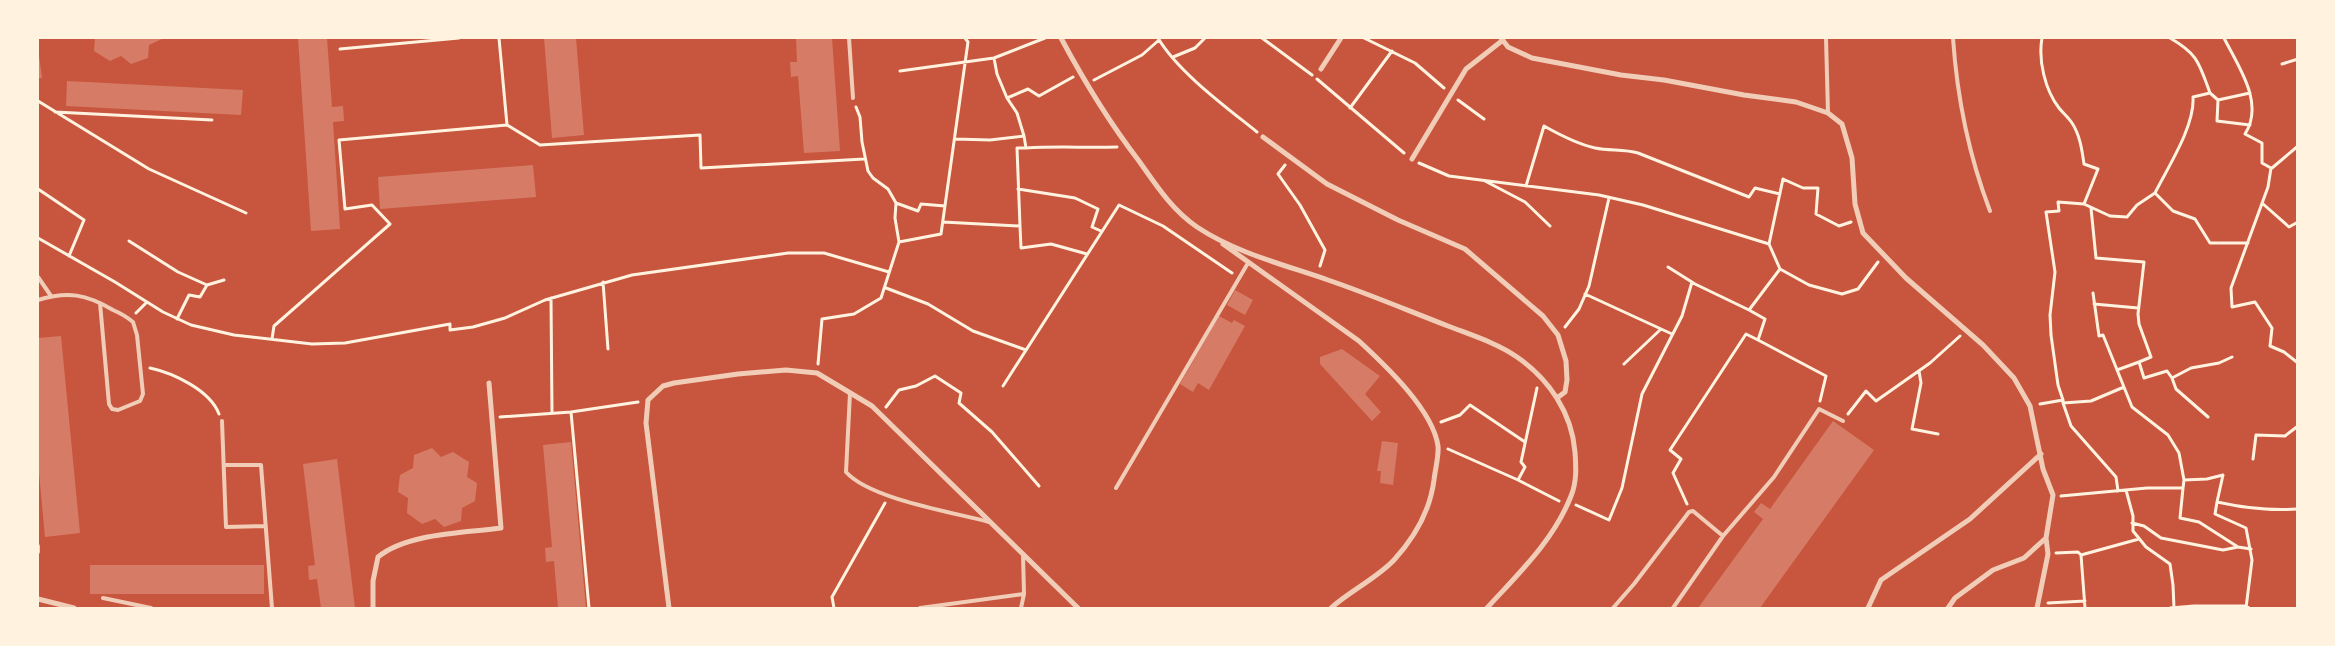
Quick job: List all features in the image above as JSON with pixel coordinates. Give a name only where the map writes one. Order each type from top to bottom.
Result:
[{"type":"street","points":[[1061,38],[1086,85],[1128,147],[1174,208],[1196,226],[1359,341],[1403,386],[1421,408],[1430,426],[1438,446],[1433,488],[1427,512],[1414,536],[1392,561],[1331,608]]},
{"type":"street","points":[[1321,69],[1341,38]]},
{"type":"street","points":[[1412,159],[1466,69],[1502,39],[1508,47],[1517,53],[1532,58],[1621,75],[1664,80],[1744,95],[1796,102],[1828,113],[1842,124],[1846,134],[1852,158],[1855,204],[1858,220],[1864,233],[1883,256],[1906,278],[1967,330],[2008,370],[2030,406],[2043,469],[2053,495],[2046,538],[2048,554],[2037,606]]},
{"type":"street","points":[[1263,137],[1327,184],[1398,220],[1465,249],[1543,316],[1558,335],[1566,361],[1568,380],[1565,392],[1557,398]]},
{"type":"street","points":[[1217,239],[1363,293],[1502,348],[1540,376],[1557,398],[1565,413],[1574,440],[1576,478],[1568,503],[1531,562],[1487,608]]},
{"type":"street","points":[[669,608],[646,423],[648,400],[663,386],[674,383],[738,374],[786,370],[817,372],[850,391],[881,415],[1078,608]]},
{"type":"street","points":[[372,608],[373,581],[378,557],[389,548],[406,541],[501,528],[489,383]]},
{"type":"street","points":[[1868,608],[1881,580],[1970,519],[2041,454]]},
{"type":"street","points":[[1948,608],[1955,598],[1994,570],[2024,558],[2046,538]]},
{"type":"street","points":[[38,599],[74,608]]},
{"type":"lane","points":[[849,38],[853,98]]},
{"type":"lane","points":[[1826,38],[1828,113]]},
{"type":"lane","points":[[1953,38],[1966,135],[1979,182],[1990,211]]},
{"type":"lane","points":[[1116,488],[1248,263]]},
{"type":"lane","points":[[38,277],[51,296]]},
{"type":"lane","points":[[38,300],[51,296],[79,295],[100,302],[130,319],[137,335],[143,394],[141,400],[118,410],[112,409],[109,404],[100,302]]},
{"type":"lane","points":[[850,391],[846,472],[852,479],[889,496],[989,522]]},
{"type":"lane","points":[[1673,608],[1723,536],[1774,477],[1818,408],[1844,421]]},
{"type":"lane","points":[[222,421],[226,527],[265,526]]},
{"type":"lane","points":[[224,465],[261,464],[272,608]]},
{"type":"lane","points":[[1613,608],[1691,512],[1723,536]]},
{"type":"lane","points":[[38,546],[38,552]]},
{"type":"lane","points":[[1021,608],[1024,594],[1023,554]]},
{"type":"lane","points":[[920,608],[1024,594]]},
{"type":"lane","points":[[103,598],[151,608]]},
{"type":"path","points":[[340,49],[460,38]]},
{"type":"path","points":[[499,38],[507,125]]},
{"type":"path","points":[[900,242],[941,234],[968,42],[965,38]]},
{"type":"path","points":[[900,71],[994,58],[1045,38]]},
{"type":"path","points":[[1173,57],[1195,48],[1205,38]]},
{"type":"path","points":[[1262,38],[1412,159],[1449,176],[1609,198],[1643,205],[1769,244]]},
{"type":"path","points":[[1364,38],[1416,63],[1450,94],[1484,119]]},
{"type":"path","points":[[2042,38],[2040,50],[2046,81],[2053,99],[2075,129],[2082,149],[2084,164],[2098,169],[2084,204]]},
{"type":"path","points":[[2170,38],[2187,48],[2196,58],[2210,93],[2218,100],[2218,121],[2251,125]]},
{"type":"path","points":[[2224,38],[2248,84],[2250,93],[2251,125],[2245,134],[2262,143],[2262,163],[2272,168]]},
{"type":"path","points":[[1086,85],[1142,55],[1159,39],[1173,57],[1200,84],[1263,137]]},
{"type":"path","points":[[1350,108],[1392,51]]},
{"type":"path","points":[[994,58],[997,74],[1007,98],[1017,113],[1026,148]]},
{"type":"path","points":[[2282,64],[2298,58]]},
{"type":"path","points":[[1007,98],[1028,89],[1039,96],[1080,73]]},
{"type":"path","points":[[2118,491],[2116,477],[2071,426],[2058,384],[2050,314],[2055,272],[2046,212],[2058,211],[2058,202],[2084,204],[2110,216],[2118,218],[2127,217],[2137,205],[2155,192],[2190,122],[2194,108],[2193,97],[2210,93]]},
{"type":"path","points":[[2218,100],[2250,93]]},
{"type":"path","points":[[817,372],[822,319],[854,314],[881,298],[886,288],[889,272],[900,242],[895,218],[896,203],[888,188],[873,178],[864,160],[860,118],[853,98]]},
{"type":"path","points":[[38,102],[149,169],[246,212]]},
{"type":"path","points":[[54,112],[212,120]]},
{"type":"path","points":[[272,339],[274,326],[390,224],[372,205],[345,209],[339,140],[507,125],[540,145],[700,135],[701,168],[864,160]]},
{"type":"path","points":[[1526,186],[1544,126],[1570,140],[1594,148],[1612,151],[1625,149],[1638,153],[1749,197],[1755,188],[1780,194]]},
{"type":"path","points":[[955,140],[990,140],[1024,136]]},
{"type":"path","points":[[1087,254],[1051,244],[1021,248],[1016,148],[1057,146],[1075,149],[1128,147]]},
{"type":"path","points":[[2298,146],[2272,168],[2262,203],[2231,288],[2232,307],[2255,302],[2272,328],[2270,346],[2284,352],[2298,363]]},
{"type":"path","points":[[1291,157],[1278,174],[1300,205],[1325,250],[1316,276]]},
{"type":"path","points":[[1858,220],[1839,226],[1816,214],[1818,188],[1803,188],[1783,179],[1769,244],[1780,269],[1809,285],[1842,294],[1858,289],[1883,256]]},
{"type":"path","points":[[1483,180],[1525,202],[1550,226]]},
{"type":"path","points":[[38,189],[84,220],[69,256]]},
{"type":"path","points":[[1018,189],[1075,198],[1098,209],[1092,227],[1101,231]]},
{"type":"path","points":[[2155,192],[2172,211],[2195,220],[2210,243],[2248,243]]},
{"type":"path","points":[[1558,335],[1579,308],[1586,294],[1594,268],[1609,198]]},
{"type":"path","points":[[896,203],[918,211],[921,204],[945,206]]},
{"type":"path","points":[[2262,203],[2289,227],[2298,222]]},
{"type":"path","points":[[1003,386],[1119,205],[1163,226],[1238,278]]},
{"type":"path","points":[[2091,207],[2096,258],[2144,262],[2138,308],[2139,324],[2151,357],[2117,370]]},
{"type":"path","points":[[943,222],[1020,226]]},
{"type":"path","points":[[38,238],[147,302],[191,325],[226,333],[312,344],[345,344],[450,324],[450,330],[473,327],[505,318],[551,298],[603,282],[660,270],[806,252],[845,258],[889,272]]},
{"type":"path","points":[[129,241],[178,272],[207,285],[224,280]]},
{"type":"path","points":[[1668,267],[1692,282],[1764,319],[1758,340]]},
{"type":"path","points":[[1748,310],[1780,269]]},
{"type":"path","points":[[603,282],[608,349]]},
{"type":"path","points":[[1438,446],[1453,450],[1609,520],[1622,488],[1642,394],[1682,316],[1692,282]]},
{"type":"path","points":[[177,318],[189,295],[200,297],[207,285]]},
{"type":"path","points":[[886,288],[928,304],[973,331],[1026,350]]},
{"type":"path","points":[[2093,293],[2098,336],[2103,335],[2132,407],[2168,435],[2180,453],[2184,480],[2180,518],[2199,522],[2238,547]]},
{"type":"path","points":[[1586,294],[1672,334]]},
{"type":"path","points":[[551,298],[552,413]]},
{"type":"path","points":[[130,319],[147,302]]},
{"type":"path","points":[[2094,304],[2138,308]]},
{"type":"path","points":[[1624,364],[1661,329]]},
{"type":"path","points":[[1844,421],[1866,391],[1876,401],[1930,363],[1967,330]]},
{"type":"path","points":[[1691,512],[1674,472],[1682,459],[1670,450],[1746,334],[1826,376],[1818,408]]},
{"type":"path","points":[[2172,378],[2191,368],[2219,363],[2232,357]]},
{"type":"path","points":[[2138,362],[2144,378],[2168,371],[2176,390],[2208,416]]},
{"type":"path","points":[[141,366],[178,376],[216,404],[222,421]]},
{"type":"path","points":[[1919,371],[1921,383],[1912,429],[1938,434]]},
{"type":"path","points":[[881,415],[899,390],[916,386],[935,376],[961,394],[959,403],[992,432],[1039,486]]},
{"type":"path","points":[[1518,480],[1524,467],[1521,462],[1540,376]]},
{"type":"path","points":[[2030,406],[2091,401],[2124,387]]},
{"type":"path","points":[[492,418],[571,412],[648,400]]},
{"type":"path","points":[[1430,426],[1460,415],[1470,405],[1526,442]]},
{"type":"path","points":[[571,412],[590,608]]},
{"type":"path","points":[[2253,460],[2256,435],[2285,436],[2298,426]]},
{"type":"path","points":[[2170,608],[2247,608],[2252,560],[2246,528],[2215,514],[2223,475],[2207,479],[2184,480]]},
{"type":"path","points":[[2053,495],[2067,497],[2147,488],[2184,488]]},
{"type":"path","points":[[2126,490],[2133,516],[2133,531],[2146,547],[2170,564],[2174,585],[2174,608]]},
{"type":"path","points":[[834,608],[832,597],[889,496]]},
{"type":"path","points":[[2217,502],[2245,508],[2298,510]]},
{"type":"path","points":[[2132,523],[2144,526],[2161,538],[2223,550],[2238,547],[2251,549]]},
{"type":"path","points":[[2048,554],[2078,552],[2081,555],[2140,539]]},
{"type":"path","points":[[2081,555],[2085,608]]},
{"type":"path","points":[[2037,606],[2085,601]]},
{"type":"building","points":[[95,38],[164,38],[149,45],[148,58],[131,64],[121,56],[110,61],[94,51]]},
{"type":"building","points":[[298,38],[327,38],[332,107],[343,106],[344,121],[333,122],[340,229],[311,231]]},
{"type":"building","points":[[544,38],[576,38],[584,135],[552,138]]},
{"type":"building","points":[[796,38],[832,38],[840,151],[804,153],[798,76],[791,77],[790,62],[797,62]]},
{"type":"building","points":[[38,48],[42,78],[38,78]]},
{"type":"building","points":[[67,81],[243,90],[241,115],[66,106]]},
{"type":"building","points":[[533,165],[536,197],[380,209],[378,177]]},
{"type":"building","points":[[1235,290],[1253,300],[1245,315],[1227,305]]},
{"type":"building","points":[[1219,316],[1232,323],[1234,320],[1245,326],[1209,390],[1198,383],[1193,392],[1180,384]]},
{"type":"building","points":[[61,336],[80,533],[45,537],[38,462],[38,338]]},
{"type":"building","points":[[1342,349],[1380,376],[1365,394],[1381,412],[1372,421],[1320,364],[1320,357]]},
{"type":"building","points":[[1833,421],[1874,450],[1760,608],[1698,608],[1763,519],[1754,512],[1761,503],[1770,509]]},
{"type":"building","points":[[1382,441],[1398,443],[1393,485],[1380,483],[1381,471],[1377,471]]},
{"type":"building","points":[[571,442],[586,608],[558,608],[554,561],[546,562],[545,548],[552,547],[543,445]]},
{"type":"building","points":[[432,448],[441,457],[453,452],[469,462],[467,477],[477,483],[475,501],[462,508],[461,521],[444,527],[435,519],[422,524],[407,513],[408,498],[398,492],[400,475],[413,468],[414,455]]},
{"type":"building","points":[[337,459],[355,608],[321,608],[317,579],[309,580],[308,566],[315,565],[303,464]]},
{"type":"building","points":[[90,565],[264,565],[264,594],[90,594]]}]
